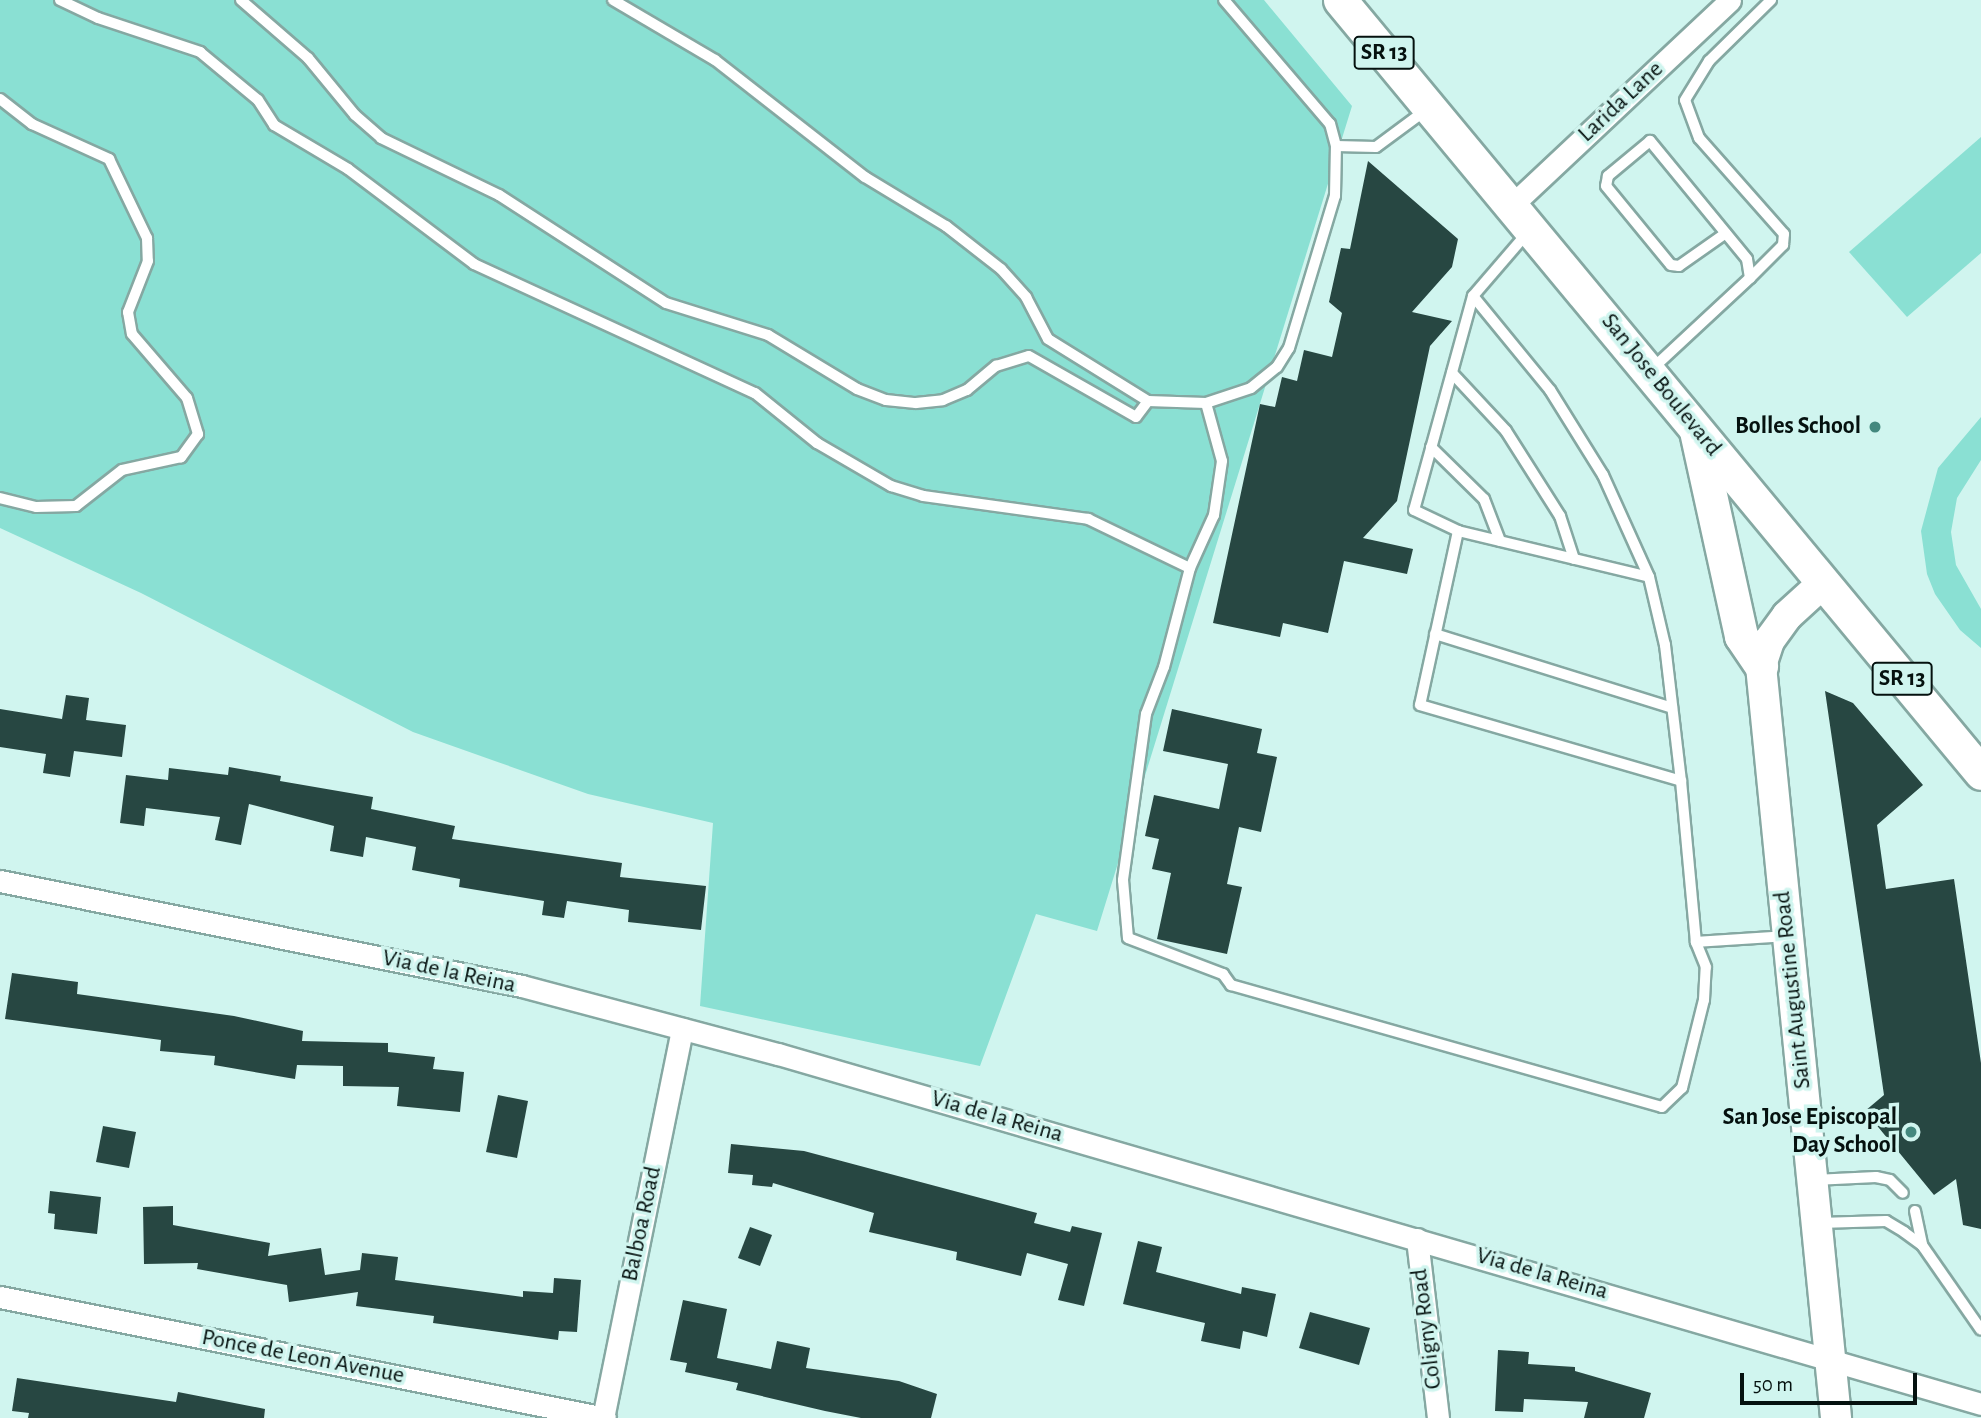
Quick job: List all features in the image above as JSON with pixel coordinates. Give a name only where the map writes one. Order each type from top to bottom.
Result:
[{"type":"main road","name":"San Jose Boulevard","points":[[1340,0],[1522,216],[1822,584],[1981,773]]},
{"type":"main road","points":[[1695,425],[1716,538],[1741,636],[1761,666]]},
{"type":"main road","name":"Saint Augustine Road","points":[[1822,584],[1787,616],[1769,641],[1761,666],[1836,1418]]},
{"type":"street","name":"Larida Lane","points":[[1522,216],[1730,0]]},
{"type":"street","name":"Via de la Reina","points":[[0,881],[522,986],[682,1029],[1417,1239],[1981,1404]]},
{"type":"street","name":"Balboa Road","points":[[603,1418],[682,1029]]},
{"type":"street","name":"Coligny Road","points":[[1417,1239],[1438,1418]]},
{"type":"street","name":"Ponce de Leon Avenue","points":[[0,1297],[603,1418]]},
{"type":"lane","points":[[60,0],[98,18],[200,51],[258,100],[274,125],[348,169],[474,264],[755,393],[817,443],[891,486],[923,496],[1088,519],[1190,568]]},
{"type":"lane","points":[[241,0],[308,58],[355,115],[381,138],[499,195],[666,303],[768,335],[830,375],[886,400],[916,403],[943,400],[967,390],[996,366],[1029,356],[1048,339]]},
{"type":"lane","points":[[613,0],[715,60],[864,177],[946,226],[1001,269],[1026,297],[1048,339],[1147,401],[1206,403],[1251,388],[1277,366],[1289,348],[1335,196],[1336,146],[1330,124],[1224,0]]},
{"type":"lane","points":[[1650,371],[1783,246],[1784,234],[1699,138],[1685,100],[1709,61],[1771,0]]},
{"type":"lane","points":[[0,99],[32,124],[109,159],[147,238],[148,261],[128,312],[132,334],[187,398],[198,434],[181,457],[122,470],[76,506],[36,507],[0,498]]},
{"type":"lane","points":[[1336,146],[1376,147],[1429,107]]},
{"type":"lane","points":[[1726,233],[1679,266],[1671,265],[1606,186],[1608,176],[1650,141],[1726,233],[1747,259],[1750,278]]},
{"type":"lane","points":[[1522,216],[1473,296],[1414,510],[1458,531],[1649,577]]},
{"type":"lane","points":[[1206,403],[1222,461],[1214,515],[1190,568],[1164,667],[1146,714],[1123,880],[1128,938],[1223,974],[1231,985],[1662,1107],[1682,1088],[1703,1000],[1706,967],[1696,943],[1665,645],[1649,577],[1603,475],[1550,390],[1473,296]]},
{"type":"lane","points":[[1029,356],[1136,417],[1147,401]]},
{"type":"lane","points":[[1088,389],[1100,372]]},
{"type":"lane","points":[[1452,373],[1506,431],[1560,516],[1574,559]]},
{"type":"lane","points":[[1431,447],[1484,499],[1500,541]]},
{"type":"lane","points":[[1458,531],[1420,705],[1681,781]]},
{"type":"lane","points":[[1435,634],[1672,708]]},
{"type":"lane","points":[[1696,943],[1788,936]]},
{"type":"lane","points":[[1812,1181],[1876,1177],[1890,1180],[1903,1193]]},
{"type":"lane","points":[[1915,1211],[1922,1245]]},
{"type":"lane","points":[[1816,1223],[1886,1221],[1922,1245],[1981,1330]]},
{"type":"green space","points":[[0,0],[1264,0],[1352,106],[1097,931],[1036,914],[980,1066],[700,1006],[713,823],[588,794],[413,732],[141,593],[0,528]]},
{"type":"green space","points":[[1981,137],[1981,253],[1907,317],[1849,252]]},
{"type":"green space","points":[[1981,417],[1981,460],[1957,498],[1951,532],[1956,565],[1981,609],[1981,648],[1960,630],[1935,594],[1927,574],[1921,531],[1938,468]]},
{"type":"building","points":[[1368,161],[1458,239],[1452,267],[1412,312],[1452,321],[1430,346],[1397,501],[1363,538],[1413,549],[1407,574],[1344,561],[1328,633],[1283,623],[1280,637],[1213,623],[1260,404],[1275,407],[1282,377],[1297,381],[1304,350],[1332,357],[1342,313],[1329,302],[1341,248],[1350,249]]},
{"type":"building","points":[[1825,691],[1853,703],[1923,785],[1877,825],[1886,889],[1954,879],[1981,1063],[1981,1229],[1963,1225],[1956,1179],[1934,1195],[1865,1111],[1884,1095]]},
{"type":"building","points":[[66,695],[89,698],[86,720],[126,725],[122,757],[74,751],[70,777],[43,773],[46,754],[0,747],[0,709],[62,719]]},
{"type":"building","points":[[1172,709],[1262,729],[1257,753],[1277,757],[1261,832],[1239,827],[1227,884],[1242,887],[1227,954],[1157,939],[1171,873],[1152,869],[1159,839],[1145,836],[1154,795],[1219,809],[1228,764],[1163,751]]},
{"type":"building","points":[[229,767],[281,776],[280,781],[373,797],[371,809],[455,826],[452,839],[622,863],[620,877],[706,886],[701,930],[628,922],[629,910],[567,901],[564,918],[542,915],[544,901],[459,887],[460,879],[412,870],[416,847],[366,837],[363,857],[330,851],[334,826],[249,804],[241,845],[215,840],[220,817],[146,808],[144,826],[120,823],[126,775],[168,780],[169,768],[228,775]]},
{"type":"building","points":[[12,973],[78,982],[77,994],[234,1016],[303,1031],[302,1041],[388,1043],[388,1052],[435,1057],[433,1069],[464,1072],[460,1112],[397,1106],[399,1087],[343,1086],[343,1066],[297,1065],[295,1079],[214,1065],[215,1056],[160,1051],[161,1040],[5,1019]]},
{"type":"building","points":[[498,1095],[528,1101],[517,1158],[486,1152]]},
{"type":"building","points":[[103,1126],[136,1132],[129,1168],[96,1162]]},
{"type":"building","points":[[731,1144],[804,1151],[1037,1213],[1034,1223],[1070,1232],[1072,1226],[1102,1233],[1084,1306],[1058,1300],[1068,1264],[1027,1253],[1021,1276],[956,1260],[957,1252],[869,1232],[874,1213],[773,1183],[772,1187],[752,1185],[753,1175],[728,1173]]},
{"type":"building","points":[[50,1191],[101,1197],[97,1234],[54,1229],[55,1214],[48,1213]]},
{"type":"building","points":[[173,1206],[173,1225],[270,1243],[268,1256],[321,1248],[325,1275],[360,1270],[362,1253],[398,1257],[395,1280],[523,1297],[523,1291],[553,1293],[554,1278],[581,1280],[577,1332],[559,1331],[558,1340],[433,1323],[434,1316],[356,1306],[358,1292],[289,1302],[287,1285],[197,1269],[198,1263],[144,1264],[143,1207]]},
{"type":"building","points":[[750,1227],[772,1235],[760,1266],[738,1258]]},
{"type":"building","points":[[1138,1241],[1162,1247],[1156,1272],[1241,1294],[1242,1287],[1276,1294],[1267,1337],[1243,1331],[1240,1349],[1201,1341],[1205,1323],[1123,1304]]},
{"type":"building","points":[[683,1300],[727,1309],[717,1358],[771,1369],[777,1341],[810,1348],[806,1368],[899,1381],[937,1394],[931,1418],[861,1418],[736,1390],[738,1383],[685,1372],[687,1363],[670,1360]]},
{"type":"building","points":[[1310,1312],[1370,1328],[1359,1365],[1299,1348]]},
{"type":"building","points":[[1498,1350],[1529,1352],[1528,1364],[1575,1367],[1575,1371],[1651,1393],[1644,1418],[1584,1418],[1588,1402],[1524,1399],[1523,1412],[1495,1411]]},
{"type":"building","points":[[17,1378],[176,1402],[178,1392],[265,1409],[264,1418],[28,1418],[29,1413],[12,1411]]},
{"type":"place","name":"Bolles School","points":[[1875,427]]},
{"type":"place","name":"San Jose Episcopal Day School","points":[[1911,1132]]}]
